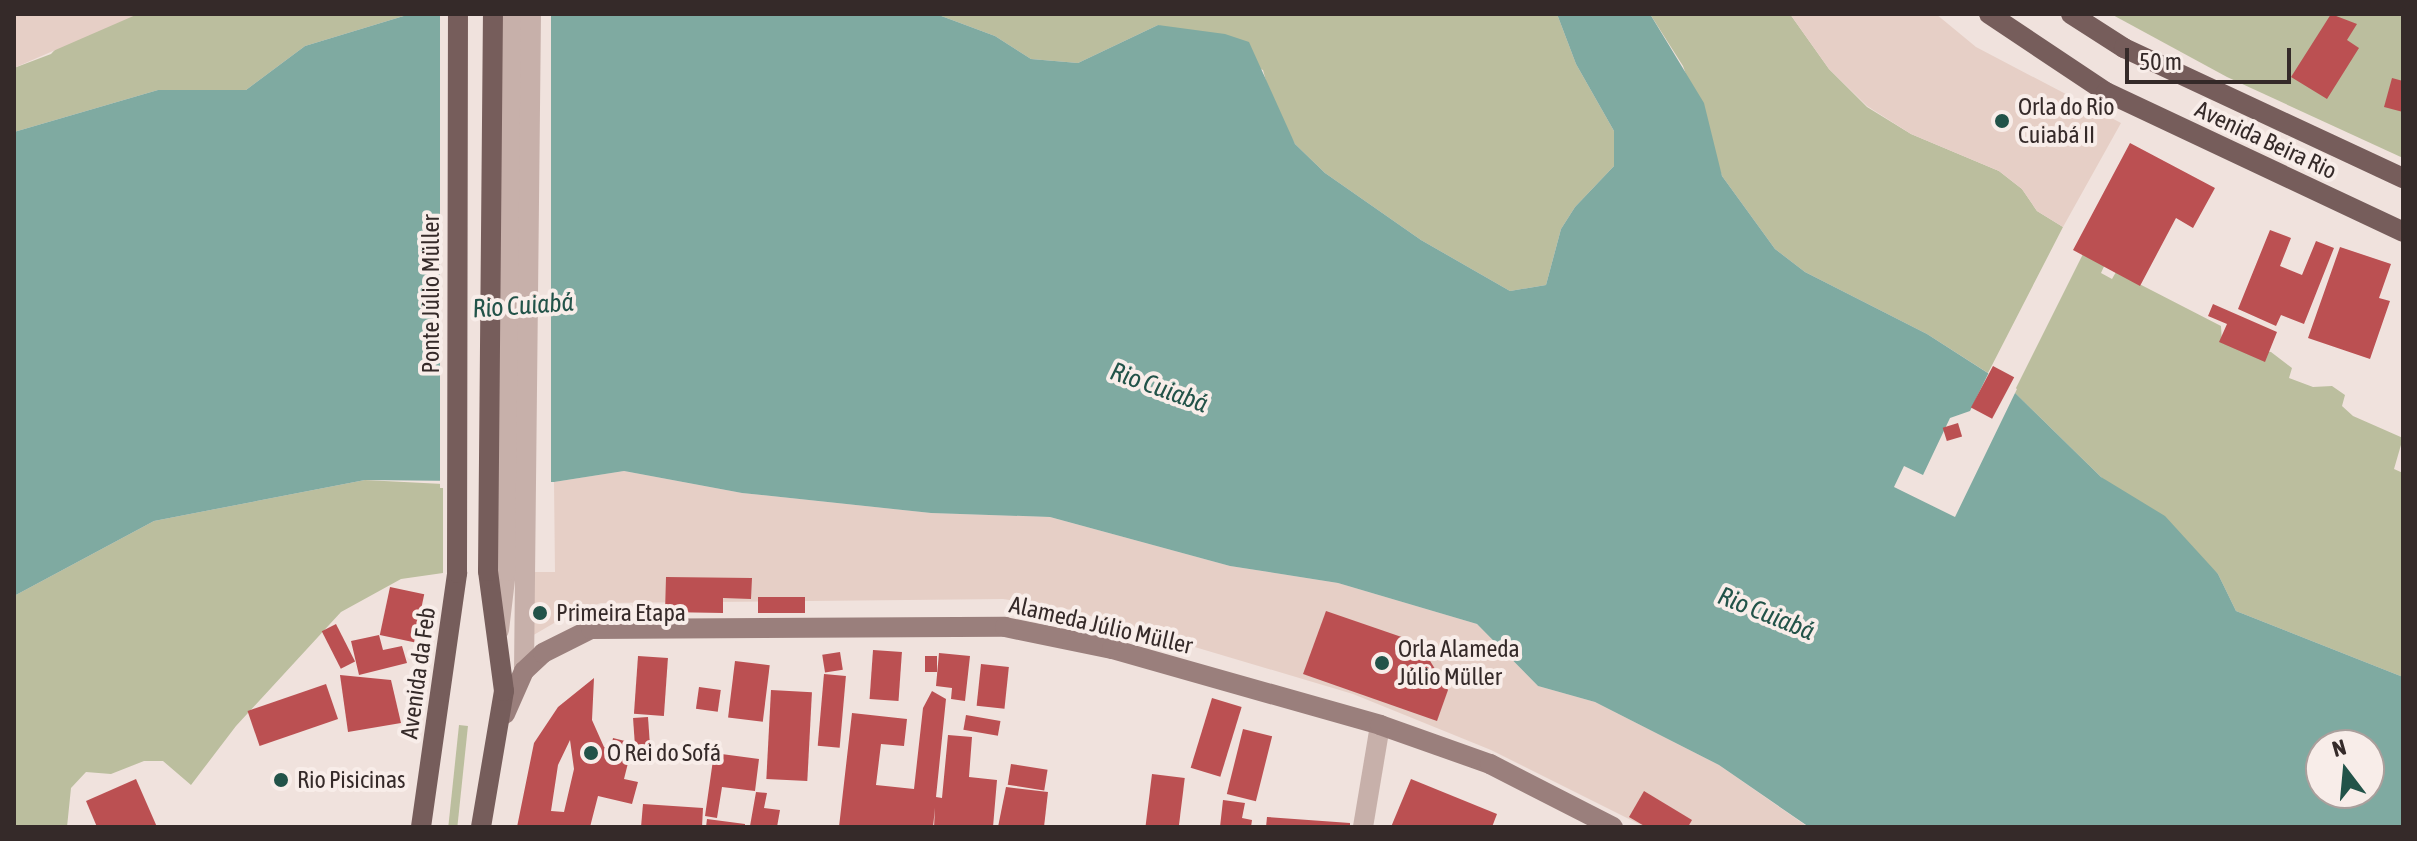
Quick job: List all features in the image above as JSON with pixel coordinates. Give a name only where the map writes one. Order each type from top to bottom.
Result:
[{"type":"main road","name":"Ponte Júlio Müller","points":[[457,573],[458,14]]},
{"type":"main road","points":[[493,14],[507,572],[499,633],[502,726]]},
{"type":"main road","name":"Avenida Beira Rio","points":[[1989,14],[2106,92],[2403,232]]},
{"type":"main road","name":"Avenida Beira Rio","points":[[2071,14],[2124,48],[2403,178]]},
{"type":"main road","name":"Avenida da Feb","points":[[421,827],[457,573]]},
{"type":"main road","name":"Alameda Júlio Müller","points":[[524,671],[543,653],[591,629],[1005,627],[1112,649],[1380,725],[1490,764],[1613,827]]},
{"type":"main road","points":[[481,827],[502,726],[524,671]]},
{"type":"street","points":[[512,14],[507,572],[524,671]]},
{"type":"street","points":[[507,572],[531,14]]},
{"type":"street","points":[[1363,827],[1380,725]]},
{"type":"green space","points":[[89,14],[440,14],[440,17],[407,15],[305,46],[246,90],[158,90],[14,132],[14,68],[51,54]]},
{"type":"green space","points":[[936,14],[1557,14],[1576,64],[1614,131],[1614,166],[1575,207],[1561,229],[1546,285],[1510,291],[1421,240],[1325,173],[1295,144],[1272,103],[1263,70],[1158,25],[1078,63],[1031,59],[995,36]]},
{"type":"green space","points":[[1650,14],[1790,14],[1829,69],[1867,107],[1911,134],[1999,171],[2022,189],[2037,211],[2063,227],[1988,373],[1927,334],[1805,272],[1775,249],[1722,176],[1683,66]]},
{"type":"green space","points":[[2111,14],[2403,14],[2403,158],[2227,77]]},
{"type":"green space","points":[[2084,252],[2106,262],[2101,273],[2112,279],[2116,272],[2221,326],[2222,343],[2271,352],[2292,368],[2289,378],[2313,387],[2332,386],[2345,395],[2342,406],[2353,416],[2403,438],[2394,469],[2403,473],[2403,677],[2236,611],[2218,574],[2101,477],[2014,392]]},
{"type":"green space","points":[[365,480],[443,484],[443,573],[401,579],[341,612],[236,726],[191,785],[163,761],[144,761],[111,774],[86,772],[71,788],[67,827],[14,827],[14,596],[154,521]]},
{"type":"green space","points":[[459,725],[468,726],[457,827],[448,827]]},
{"type":"shaded area","points":[[14,14],[138,14],[14,68]]},
{"type":"shaded area","name":"Orla do Rio Cuiabá II","points":[[1790,14],[1936,14],[1976,47],[2121,123],[2063,227],[2037,211],[2022,189],[1999,171],[1911,134],[1867,106],[1829,69]]},
{"type":"shaded area","name":"Orla Alameda Júlio Müller","points":[[624,471],[742,493],[931,513],[1050,517],[1230,566],[1338,583],[1477,624],[1538,686],[1595,702],[1719,765],[1808,827],[1645,827],[1491,750],[1353,694],[1067,609],[1003,599],[601,603],[573,612],[525,640],[526,572],[555,572],[554,482]]},
{"type":"water","name":"Rio Cuiabá","points":[[442,14],[936,14],[995,36],[1031,59],[1078,63],[1158,25],[1225,34],[1249,42],[1295,144],[1325,173],[1421,240],[1510,291],[1546,285],[1561,229],[1575,207],[1614,166],[1614,131],[1576,64],[1557,14],[1650,14],[1704,103],[1722,176],[1775,249],[1805,272],[1927,334],[2008,386],[2101,477],[2165,516],[2218,574],[2236,611],[2403,677],[2403,827],[1809,827],[1719,765],[1595,702],[1538,686],[1477,624],[1338,583],[1230,566],[1050,517],[931,513],[742,493],[624,471],[554,482],[365,480],[154,521],[14,596],[14,132],[158,90],[246,90],[305,46],[407,15]]},
{"type":"pier","points":[[440,14],[551,14],[551,488],[440,488]]},
{"type":"pier","points":[[1990,370],[2017,389],[1955,517],[1894,487],[1904,466],[1923,475],[1950,418],[1970,411]]},
{"type":"building","points":[[2331,14],[2357,24],[2347,40],[2359,48],[2327,99],[2291,77]]},
{"type":"building","points":[[2392,78],[2403,81],[2403,112],[2384,107]]},
{"type":"building","points":[[2130,143],[2215,188],[2193,228],[2176,218],[2140,286],[2073,250]]},
{"type":"building","points":[[2270,230],[2291,238],[2280,266],[2302,275],[2316,241],[2334,248],[2304,324],[2281,315],[2276,326],[2238,309]]},
{"type":"building","points":[[2340,247],[2391,264],[2379,298],[2390,301],[2370,359],[2308,338]]},
{"type":"building","points":[[2213,304],[2277,332],[2265,362],[2219,342],[2227,324],[2208,316]]},
{"type":"building","points":[[1993,366],[2014,377],[1992,419],[1971,407]]},
{"type":"building","points":[[1958,423],[1962,436],[1947,441],[1943,428]]},
{"type":"building","points":[[666,577],[752,578],[751,599],[723,598],[723,613],[665,612]]},
{"type":"building","points":[[390,587],[424,594],[414,642],[380,635]]},
{"type":"building","points":[[758,597],[805,597],[805,613],[758,613]]},
{"type":"building","points":[[1326,611],[1419,643],[1448,690],[1437,721],[1303,674]]},
{"type":"building","points":[[336,624],[355,661],[341,669],[322,631]]},
{"type":"building","points":[[379,635],[383,650],[402,646],[407,663],[359,675],[351,641]]},
{"type":"building","points":[[873,650],[902,652],[899,701],[870,699]]},
{"type":"building","points":[[840,652],[843,670],[825,673],[822,655]]},
{"type":"building","points":[[939,653],[970,656],[965,701],[951,699],[952,688],[936,686]]},
{"type":"building","points":[[638,656],[668,658],[664,716],[634,714]]},
{"type":"building","points":[[925,656],[937,656],[937,672],[925,672]]},
{"type":"building","points":[[735,661],[770,665],[763,722],[728,718]]},
{"type":"building","points":[[981,664],[1009,667],[1004,709],[977,706]]},
{"type":"building","points":[[824,674],[846,676],[840,748],[818,746]]},
{"type":"building","points":[[340,675],[391,680],[401,723],[348,732]]},
{"type":"building","name":"O Rei do Sofá","points":[[594,678],[592,720],[604,747],[611,748],[613,738],[633,743],[624,779],[638,782],[632,804],[598,796],[590,827],[517,827],[534,743],[558,707]],"holes":[[[570,740],[574,769],[564,812],[551,811],[558,765]]]},
{"type":"building","points":[[326,684],[338,719],[260,746],[248,711]]},
{"type":"building","points":[[699,687],[721,690],[718,712],[696,709]]},
{"type":"building","points":[[771,690],[812,692],[807,781],[766,779]]},
{"type":"building","points":[[932,691],[946,699],[936,797],[942,798],[948,735],[972,737],[969,777],[997,780],[993,827],[934,827],[935,808],[933,827],[839,827],[852,713],[907,719],[904,746],[881,744],[876,785],[914,789],[923,708]]},
{"type":"building","points":[[1212,698],[1242,707],[1220,777],[1191,768]]},
{"type":"building","points":[[966,715],[1000,721],[998,736],[963,730]]},
{"type":"building","points":[[648,717],[651,758],[636,759],[633,718]]},
{"type":"building","points":[[1243,729],[1272,736],[1256,801],[1227,794]]},
{"type":"building","points":[[714,753],[759,759],[755,791],[722,787],[717,818],[705,816]]},
{"type":"building","points":[[1011,764],[1048,770],[1044,791],[1008,785]]},
{"type":"building","points":[[1152,774],[1185,778],[1179,827],[1146,827]]},
{"type":"building","points":[[136,779],[157,827],[97,827],[86,801]]},
{"type":"building","points":[[1411,779],[1497,814],[1492,827],[1391,827]]},
{"type":"building","points":[[1006,787],[1048,792],[1044,827],[998,827]]},
{"type":"building","points":[[1644,791],[1692,820],[1688,827],[1646,827],[1629,817]]},
{"type":"building","points":[[756,792],[767,793],[764,808],[780,810],[777,827],[750,826]]},
{"type":"building","points":[[1223,800],[1245,803],[1242,818],[1252,820],[1251,827],[1220,827]]},
{"type":"building","points":[[643,804],[703,808],[702,827],[641,827]]},
{"type":"building","points":[[1267,817],[1350,823],[1350,827],[1266,827]]},
{"type":"building","points":[[707,819],[745,824],[745,827],[706,827]]},
{"type":"place","name":"Orla do Rio Cuiabá II","points":[[2002,121]]},
{"type":"place","name":"Primeira Etapa","points":[[540,613]]},
{"type":"place","name":"Orla Alameda Júlio Müller","points":[[1382,663]]},
{"type":"place","name":"O Rei do Sofá","points":[[591,753]]},
{"type":"place","name":"Rio Pisicinas","points":[[281,780]]}]
